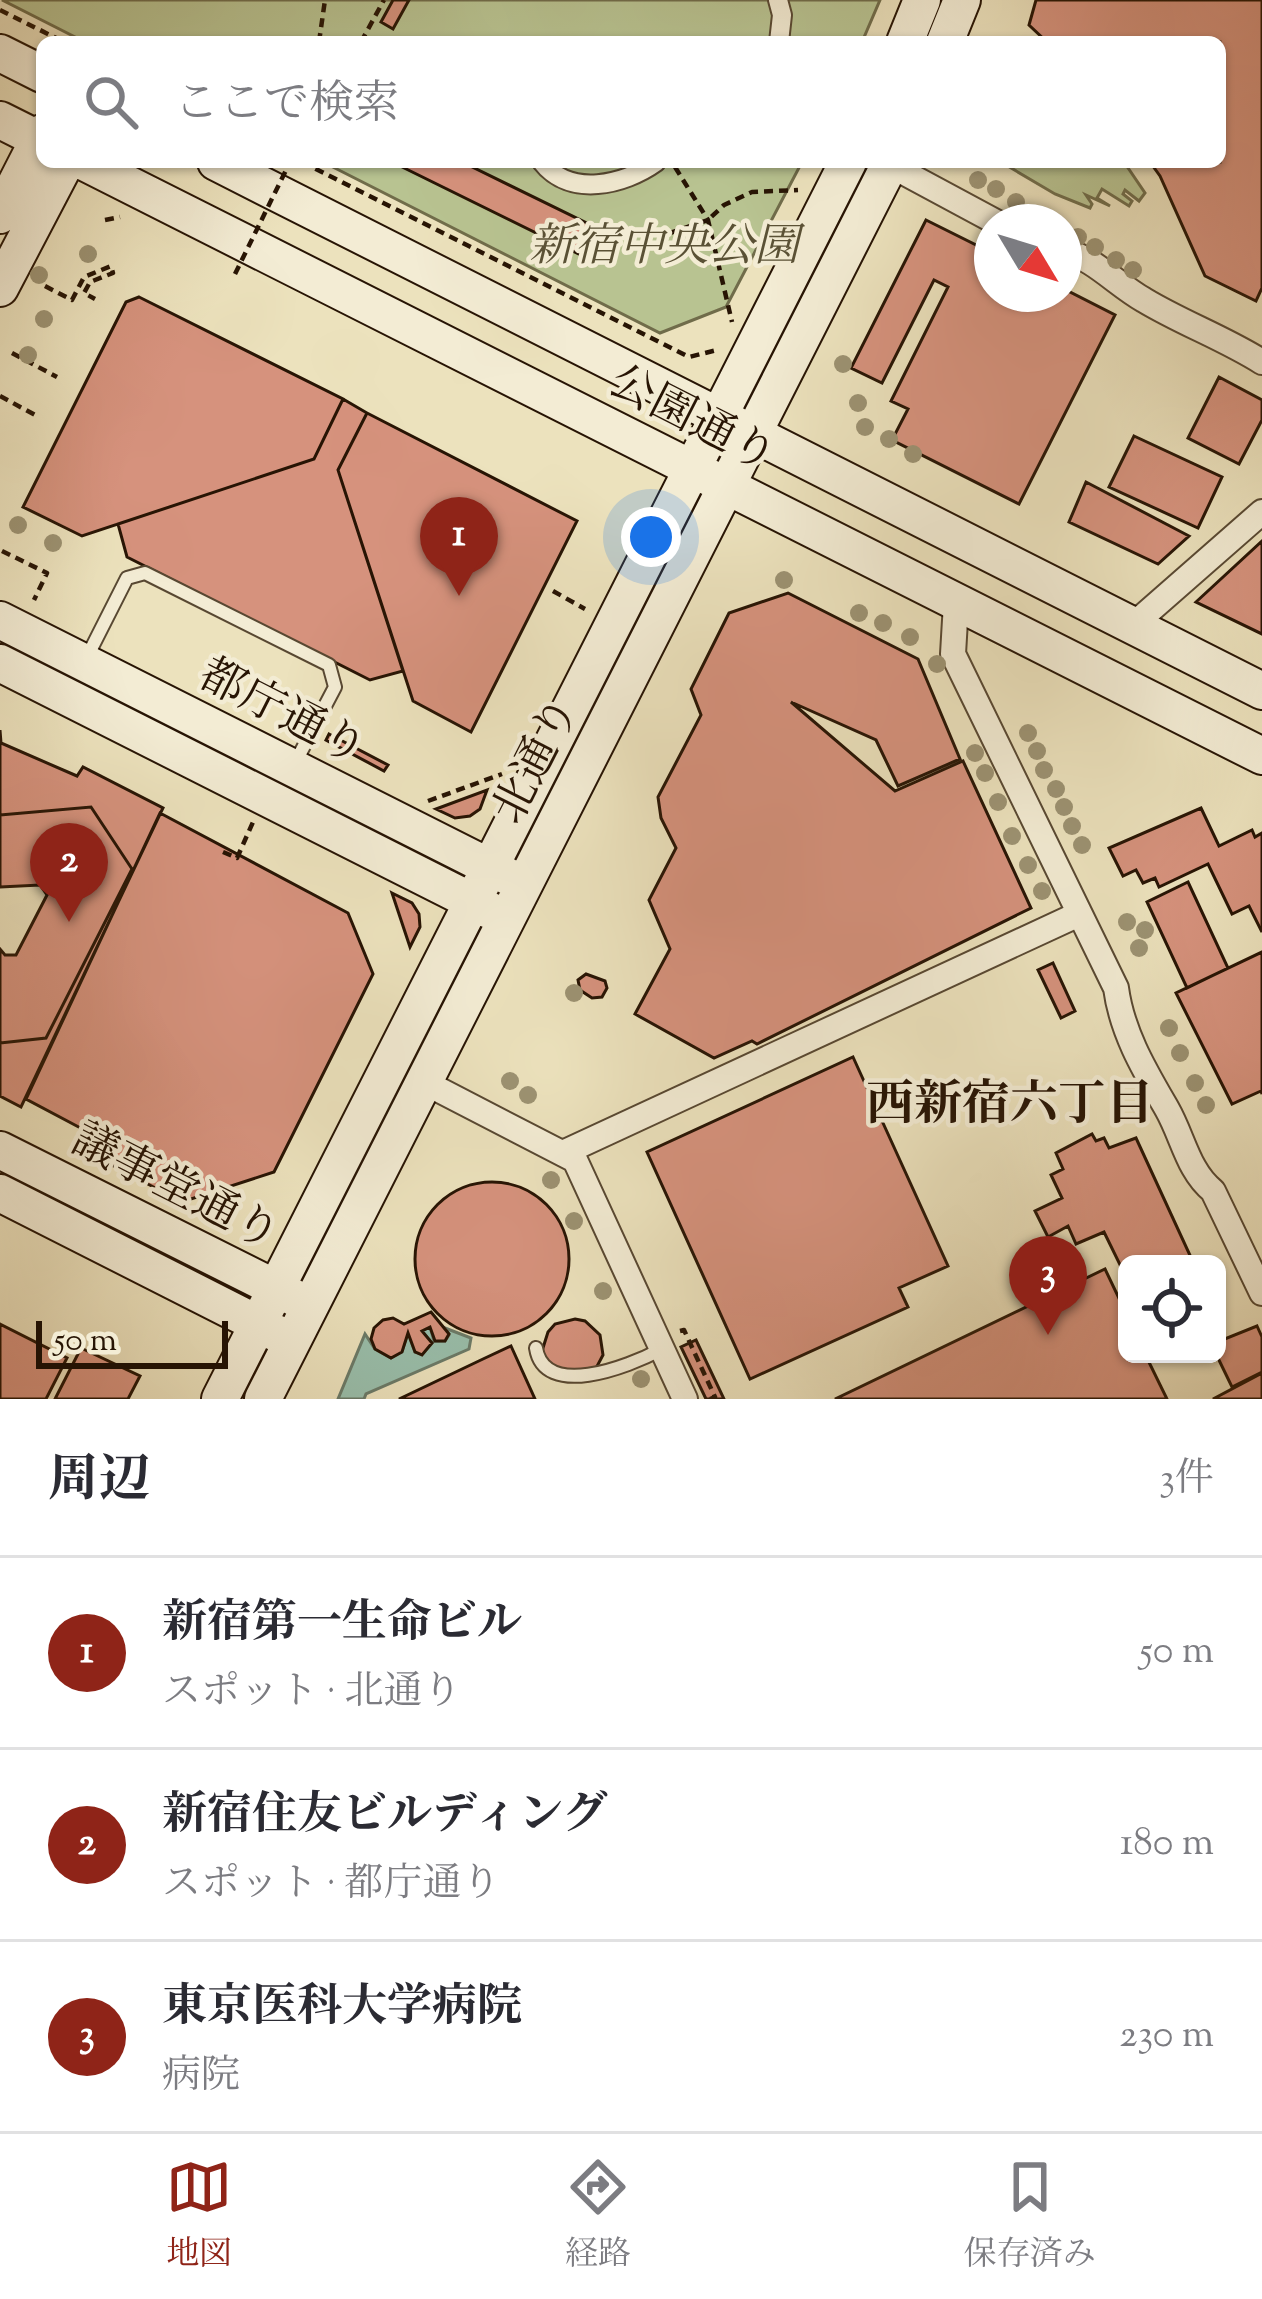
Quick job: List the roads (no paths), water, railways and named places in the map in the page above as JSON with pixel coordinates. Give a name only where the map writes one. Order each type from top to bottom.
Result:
[{"type":"main road","points":[[907,36],[922,0]]},
{"type":"main road","points":[[947,36],[962,0]]},
{"type":"main road","points":[[0,53],[36,71]]},
{"type":"main road","points":[[0,120],[36,138]]},
{"type":"main road","points":[[0,215],[36,161]]},
{"type":"main road","points":[[0,288],[39,168]]},
{"type":"main road","name":"公園通り","points":[[96,168],[1262,756]]},
{"type":"main road","name":"公園通り","points":[[228,168],[1262,691]]},
{"type":"main road","name":"北通り","points":[[220,1399],[845,168]]},
{"type":"main road","name":"北通り","points":[[262,1399],[887,168]]},
{"type":"main road","name":"都庁通り","points":[[16,613],[85,662],[524,885]]},
{"type":"main road","name":"都庁通り","points":[[0,664],[91,709],[257,806],[507,919]]},
{"type":"main road","name":"議事堂通り","points":[[0,1150],[310,1306]]},
{"type":"main road","name":"議事堂通り","points":[[0,1193],[292,1340]]},
{"type":"street","points":[[778,0],[780,36]]},
{"type":"street","points":[[546,168],[575,182],[610,184],[634,178],[648,168]]},
{"type":"street","points":[[899,168],[974,210]]},
{"type":"street","points":[[1082,258],[1181,322],[1262,362]]},
{"type":"street","points":[[1132,626],[1262,512]]},
{"type":"street","points":[[956,602],[953,654],[1116,988],[1120,1017],[1156,1094],[1199,1180],[1214,1191],[1262,1292]]},
{"type":"street","points":[[563,1153],[1079,914]]},
{"type":"street","points":[[424,1082],[575,1160],[671,1341],[685,1399]]},
{"type":"lane","points":[[91,709],[85,662],[127,578],[146,573],[329,665],[335,687],[292,768],[257,806]]},
{"type":"lane","points":[[536,1348],[538,1366],[568,1388],[599,1383],[671,1341]]},
{"type":"place","name":"新宿第一生命ビル","points":[[459,596]]},
{"type":"place","name":"新宿住友ビルディング","points":[[69,922]]},
{"type":"place","name":"東京医科大学病院","points":[[1048,1335]]},
{"type":"district","name":"西新宿六丁目","points":[[1010,1102]]},
{"type":"park label","name":"新宿中央公園","points":[[664,244]]}]
